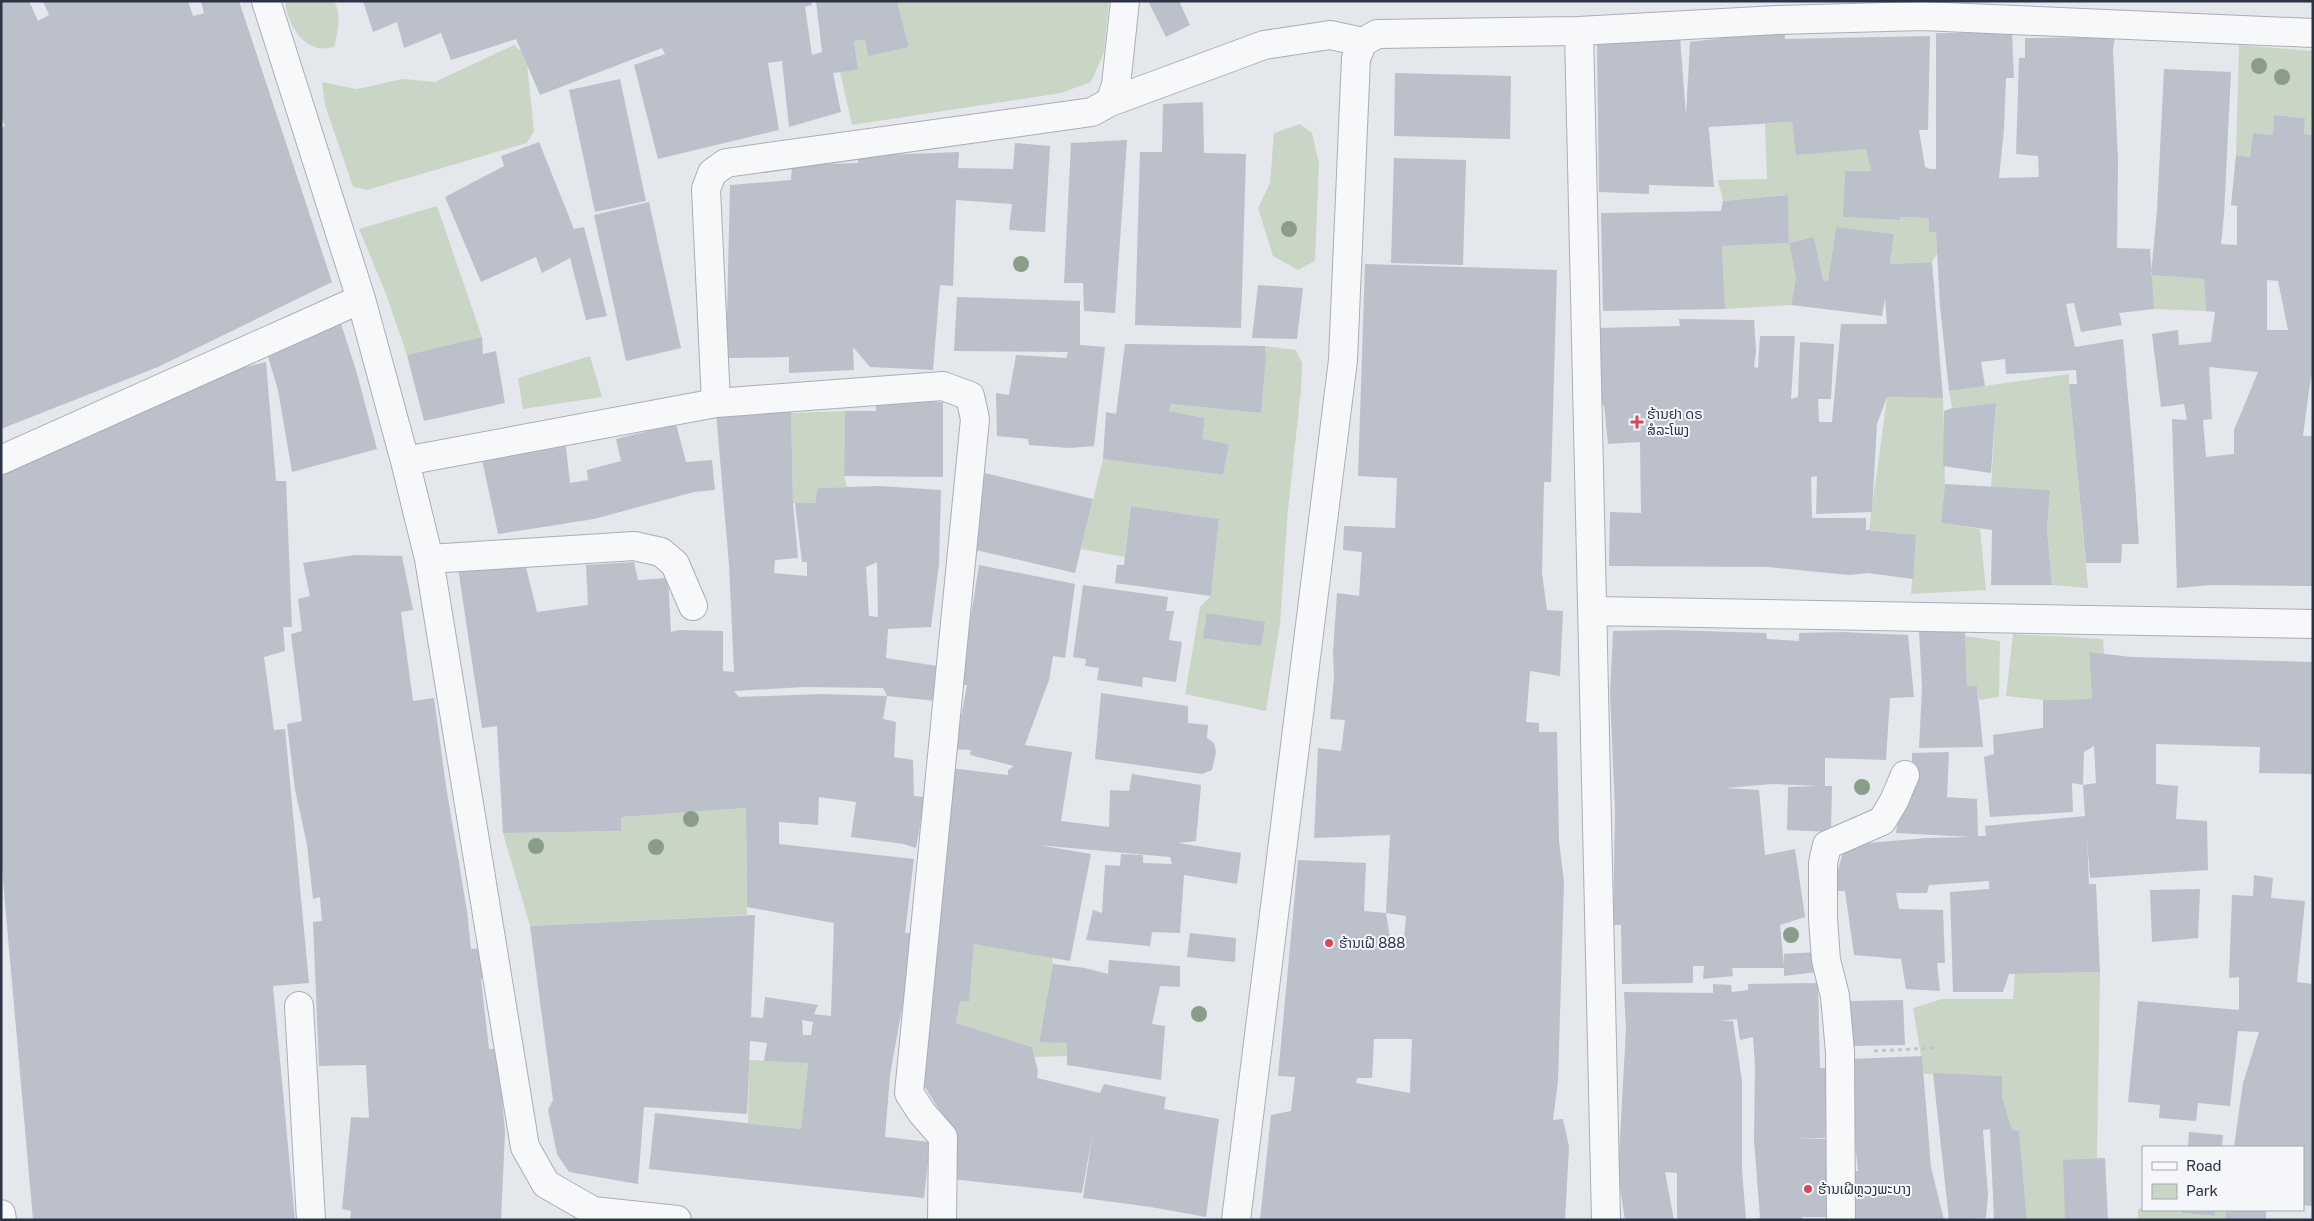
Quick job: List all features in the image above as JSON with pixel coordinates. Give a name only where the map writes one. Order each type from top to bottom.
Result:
[{"type":"street","points":[[266,1],[361,299],[405,460],[429,558],[526,1147],[546,1184],[592,1215],[677,1220]]},
{"type":"street","points":[[1110,102],[1116,85],[1125,1]]},
{"type":"street","points":[[1236,1220],[1343,360],[1356,58],[1363,42],[1377,34],[1578,31],[1776,11],[2313,33]]},
{"type":"street","points":[[1578,31],[1606,1220]]},
{"type":"street","points":[[716,403],[706,189],[712,173],[726,163],[1092,112],[1110,102],[1264,45],[1330,35],[1363,42]]},
{"type":"street","points":[[1,460],[361,299]]},
{"type":"street","points":[[405,460],[716,403],[943,386],[970,396],[974,419],[909,1093],[922,1113],[943,1137],[942,1220]]},
{"type":"street","points":[[429,558],[634,546],[661,552],[675,564],[694,606]]},
{"type":"street","points":[[1593,611],[2313,624]]},
{"type":"street","points":[[1841,1220],[1840,1052],[1835,996],[1826,960],[1823,919],[1823,863],[1827,845],[1882,820],[1894,802],[1905,775]]},
{"type":"street","points":[[299,1006],[310,1220]]},
{"type":"street","points":[[1,1214],[2,1220]]},
{"type":"path","points":[[1840,1052],[1935,1048]]},
{"type":"green space","points":[[285,1],[334,1],[339,18],[334,47],[318,48],[299,36],[288,16]]},
{"type":"green space","points":[[897,1],[1109,1],[1104,52],[1091,82],[1061,93],[852,125],[840,72],[858,70],[854,41],[865,40],[868,55],[909,47]]},
{"type":"green space","points":[[514,45],[522,52],[527,63],[534,131],[527,143],[367,190],[353,187],[325,105],[322,82],[357,89],[403,79],[435,82]]},
{"type":"green space","points":[[2239,45],[2313,51],[2313,135],[2304,134],[2305,118],[2275,115],[2273,135],[2253,133],[2250,157],[2236,155]]},
{"type":"green space","points":[[1792,122],[1797,154],[1866,149],[1871,171],[1845,172],[1844,217],[1899,220],[1900,217],[1929,218],[1929,232],[1936,233],[1937,254],[1932,262],[1890,264],[1894,234],[1836,227],[1828,281],[1823,280],[1814,237],[1789,243],[1787,195],[1723,201],[1718,180],[1767,179],[1765,124]]},
{"type":"green space","points":[[1300,124],[1312,133],[1319,163],[1315,261],[1298,270],[1273,256],[1258,208],[1270,183],[1274,133]]},
{"type":"green space","points":[[437,206],[482,337],[407,355],[386,294],[359,229]]},
{"type":"green space","points":[[1789,243],[1796,278],[1791,305],[1725,309],[1722,246]]},
{"type":"green space","points":[[2151,275],[2204,279],[2206,311],[2154,309]]},
{"type":"green space","points":[[1265,346],[1296,350],[1302,363],[1301,390],[1288,509],[1280,624],[1266,711],[1185,694],[1200,607],[1211,596],[1219,519],[1131,506],[1125,557],[1081,549],[1103,459],[1223,475],[1229,444],[1202,439],[1205,418],[1169,411],[1171,404],[1261,413],[1266,360]]},
{"type":"green space","points":[[590,356],[602,397],[523,409],[518,378]]},
{"type":"green space","points":[[2069,374],[2088,588],[2052,585],[2047,530],[2050,490],[1991,487],[1996,403],[1952,408],[1949,391]]},
{"type":"green space","points":[[1887,397],[1943,398],[1945,484],[1941,523],[1980,529],[1986,590],[1911,594],[1916,535],[1869,530]]},
{"type":"green space","points":[[845,411],[844,476],[847,487],[818,488],[815,503],[793,503],[791,413]]},
{"type":"green space","points":[[2013,634],[2103,639],[2104,654],[2089,652],[2092,699],[2043,700],[2006,696]]},
{"type":"green space","points":[[1965,636],[2000,641],[1999,697],[1979,700],[1977,687],[1967,687]]},
{"type":"green space","points":[[746,808],[747,915],[530,926],[503,833],[621,831],[621,817]]},
{"type":"green space","points":[[974,944],[1052,957],[1053,964],[1039,1041],[1067,1043],[1067,1056],[1035,1057],[1032,1047],[956,1023],[960,1001],[969,1002]]},
{"type":"green space","points":[[2100,972],[2097,1159],[2065,1220],[2027,1220],[2019,1131],[2012,1130],[2002,1096],[2002,1076],[1924,1074],[1913,1008],[1942,999],[2013,999],[2015,974]]},
{"type":"green space","points":[[749,1060],[808,1063],[801,1129],[748,1123]]},
{"type":"green space","points":[[2142,1208],[2142,1211],[2182,1211],[2182,1213],[2215,1216],[2216,1211],[2226,1211],[2225,1220],[2138,1220],[2138,1209]]},
{"type":"building","points":[[1,1],[29,1],[38,21],[49,15],[43,1],[188,1],[193,16],[204,13],[201,1],[239,1],[332,282],[158,367],[1,429],[1,128],[5,126],[1,115]]},
{"type":"building","points":[[363,1],[811,1],[812,5],[805,7],[812,55],[822,52],[816,1],[897,1],[909,47],[868,56],[865,40],[854,41],[858,70],[833,73],[841,112],[789,127],[782,61],[768,63],[779,130],[658,159],[634,65],[665,54],[662,48],[540,95],[516,39],[451,60],[441,33],[404,48],[397,22],[373,32]]},
{"type":"building","points":[[1148,1],[1179,1],[1190,25],[1166,37]]},
{"type":"building","points":[[1784,30],[1785,39],[1930,36],[1928,130],[1919,130],[1925,167],[1930,169],[1936,169],[1936,33],[2012,33],[2014,78],[2006,78],[2004,129],[1999,178],[2039,177],[2038,156],[2016,154],[2019,58],[2025,58],[2025,38],[2115,37],[2113,49],[2118,160],[2117,248],[2150,249],[2154,309],[2119,313],[2122,325],[2081,332],[2074,303],[2066,304],[2075,347],[2123,339],[2139,544],[2122,544],[2121,563],[2086,563],[2069,384],[2077,384],[2076,370],[2006,374],[2005,359],[1981,362],[1985,386],[1949,391],[1940,306],[1936,233],[1929,232],[1929,218],[1900,217],[1900,220],[1843,217],[1845,171],[1871,171],[1866,149],[1796,155],[1792,122],[1709,127],[1708,119],[1714,187],[1649,185],[1649,194],[1599,192],[1597,43],[1680,37],[1686,116],[1690,42]]},
{"type":"building","points":[[2164,69],[2231,72],[2221,244],[2237,245],[2237,206],[2231,205],[2236,155],[2250,157],[2253,133],[2273,135],[2274,115],[2305,118],[2304,134],[2313,135],[2313,379],[2311,376],[2303,436],[2313,436],[2313,586],[2210,585],[2177,588],[2172,419],[2187,420],[2184,404],[2161,407],[2152,334],[2178,330],[2179,345],[2211,342],[2215,312],[2206,311],[2204,279],[2151,275],[2157,211]],"holes":[[[2267,280],[2278,281],[2288,330],[2267,330]],[[2209,367],[2258,372],[2234,430],[2234,454],[2206,457],[2203,420],[2212,419]]]},
{"type":"building","points":[[1395,73],[1511,76],[1510,139],[1394,136]]},
{"type":"building","points":[[620,79],[646,201],[595,212],[569,90]]},
{"type":"building","points":[[1203,102],[1204,153],[1246,154],[1241,328],[1135,325],[1140,152],[1162,152],[1163,104]]},
{"type":"building","points":[[1127,140],[1115,313],[1084,311],[1083,283],[1064,283],[1071,143]]},
{"type":"building","points":[[539,142],[574,229],[584,227],[607,316],[586,320],[570,258],[542,273],[536,257],[481,282],[445,197],[504,166],[501,156]]},
{"type":"building","points":[[1015,143],[1050,146],[1045,232],[1009,230],[1012,204],[956,200],[953,286],[940,285],[933,370],[870,367],[853,347],[854,370],[789,373],[789,357],[726,358],[730,185],[791,180],[792,165],[858,163],[858,156],[959,152],[958,168],[1013,169]]},
{"type":"building","points":[[1394,158],[1466,160],[1463,265],[1391,263]]},
{"type":"building","points":[[1788,195],[1789,243],[1722,246],[1725,309],[1603,311],[1601,213],[1721,211],[1723,201]]},
{"type":"building","points":[[649,202],[681,348],[626,361],[594,215]]},
{"type":"building","points":[[1836,227],[1894,234],[1890,264],[1932,262],[1943,398],[1887,397],[1877,424],[1872,512],[1816,514],[1817,476],[1811,477],[1812,518],[1866,518],[1866,530],[1916,535],[1913,579],[1867,573],[1849,575],[1768,567],[1609,566],[1610,512],[1641,513],[1640,442],[1608,444],[1604,405],[1598,405],[1596,328],[1680,326],[1679,319],[1754,320],[1756,351],[1754,367],[1758,368],[1760,336],[1795,336],[1791,399],[1798,397],[1800,342],[1834,344],[1831,399],[1818,399],[1819,422],[1832,422],[1841,324],[1887,324],[1885,298],[1882,316],[1791,305],[1796,278],[1789,243],[1814,237],[1823,280],[1828,281]]},
{"type":"building","points":[[1365,264],[1557,270],[1551,482],[1544,482],[1542,573],[1547,610],[1563,611],[1560,676],[1530,671],[1526,722],[1539,723],[1539,732],[1557,732],[1559,841],[1564,882],[1558,1081],[1553,1120],[1563,1119],[1569,1147],[1565,1220],[1260,1220],[1271,1115],[1291,1111],[1295,1077],[1278,1076],[1298,860],[1366,863],[1364,911],[1386,913],[1390,835],[1314,838],[1318,748],[1341,751],[1345,720],[1330,719],[1334,679],[1333,653],[1337,593],[1359,596],[1362,552],[1343,550],[1344,526],[1395,528],[1397,478],[1358,476]],"holes":[[[1386,913],[1406,916],[1404,939],[1390,937]],[[1374,1039],[1412,1039],[1410,1093],[1356,1083],[1357,1078],[1372,1078]]]},
{"type":"building","points":[[1258,285],[1303,288],[1297,339],[1252,338]]},
{"type":"building","points":[[957,297],[1080,301],[1080,345],[1105,347],[1094,446],[1069,448],[1029,445],[1028,439],[997,436],[996,393],[1009,395],[1016,355],[1066,358],[1068,352],[954,351]]},
{"type":"building","points":[[341,324],[356,370],[377,449],[292,472],[278,390],[267,353]]},
{"type":"building","points":[[482,337],[483,354],[496,351],[505,403],[424,421],[407,355]]},
{"type":"building","points":[[1125,344],[1265,346],[1266,360],[1261,413],[1171,404],[1169,411],[1205,418],[1202,439],[1229,444],[1223,475],[1103,459],[1106,412],[1116,414]]},
{"type":"building","points":[[266,362],[276,481],[286,481],[292,627],[283,627],[285,651],[264,657],[274,730],[285,729],[309,983],[273,986],[295,1220],[33,1220],[1,858],[1,468],[208,376]]},
{"type":"building","points":[[875,401],[943,402],[943,477],[844,476],[845,411],[876,411]]},
{"type":"building","points":[[1996,403],[1991,473],[1943,466],[1944,411],[1952,408]]},
{"type":"building","points":[[791,408],[793,503],[798,558],[775,560],[774,573],[807,576],[807,562],[802,562],[795,503],[815,503],[818,488],[879,486],[941,490],[939,564],[931,627],[888,629],[886,658],[937,666],[937,701],[887,696],[883,719],[896,722],[894,757],[913,760],[914,796],[925,797],[916,848],[904,844],[851,837],[856,802],[819,797],[818,825],[779,822],[779,844],[914,859],[905,933],[912,933],[905,992],[890,1075],[885,1137],[930,1142],[924,1198],[649,1169],[655,1113],[801,1129],[808,1063],[764,1061],[767,1043],[750,1041],[747,1114],[644,1107],[638,1184],[569,1172],[557,1154],[548,1110],[553,1100],[530,926],[755,915],[751,1017],[763,1018],[765,997],[818,1005],[814,1014],[831,1016],[834,923],[747,907],[746,808],[621,817],[621,831],[503,833],[497,726],[482,728],[458,568],[524,559],[537,612],[588,605],[586,565],[634,562],[638,580],[668,578],[671,632],[679,630],[723,631],[723,671],[734,672],[729,565],[716,412]],"holes":[[[877,562],[878,617],[869,616],[866,567]],[[803,687],[883,688],[887,696],[821,694],[739,697],[734,691]],[[802,1020],[813,1022],[811,1035],[803,1035]]]},
{"type":"building","points":[[676,424],[686,462],[712,460],[715,490],[694,492],[594,519],[498,534],[481,455],[565,439],[570,483],[588,480],[587,470],[621,461],[616,439]]},
{"type":"building","points":[[985,473],[1093,499],[1075,573],[967,548]]},
{"type":"building","points":[[1945,484],[2050,490],[2047,530],[2052,585],[1991,585],[1992,530],[1941,523]]},
{"type":"building","points":[[1131,506],[1219,519],[1211,596],[1115,583],[1117,565],[1124,565]]},
{"type":"building","points":[[354,555],[402,556],[413,610],[401,612],[413,701],[434,698],[446,786],[467,911],[471,949],[481,948],[485,977],[481,979],[489,1049],[498,1049],[505,1132],[501,1220],[350,1220],[351,1211],[342,1209],[351,1117],[369,1118],[366,1065],[319,1066],[313,922],[322,921],[320,897],[313,899],[307,845],[295,789],[287,724],[302,721],[291,634],[302,631],[298,599],[310,596],[303,563]]},
{"type":"building","points":[[979,565],[1075,584],[1065,658],[1053,656],[1049,680],[1025,745],[1072,752],[1061,821],[1109,827],[1110,790],[1129,791],[1132,774],[1201,785],[1196,841],[1178,843],[1241,853],[1237,884],[1184,875],[1180,933],[1152,932],[1150,946],[1086,940],[1093,910],[1102,913],[1105,865],[1120,866],[1121,854],[1143,855],[1143,863],[1172,864],[1170,857],[1038,845],[1091,854],[1070,961],[974,944],[969,1002],[960,1001],[956,1023],[1032,1047],[1038,1071],[1037,1078],[1100,1093],[1104,1084],[1166,1097],[1164,1109],[1219,1119],[1206,1217],[1083,1198],[1093,1131],[1082,1193],[951,1179],[949,1125],[921,1081],[950,768],[1008,775],[1008,770],[1014,766],[970,755],[971,750],[952,749],[954,726],[959,727],[967,685],[960,685]]},
{"type":"building","points":[[1083,585],[1168,597],[1166,611],[1174,611],[1169,640],[1182,642],[1176,682],[1143,677],[1142,687],[1097,680],[1099,668],[1085,666],[1086,659],[1073,657]]},
{"type":"building","points":[[1207,613],[1265,622],[1261,646],[1203,638]]},
{"type":"building","points":[[1670,630],[1766,633],[1767,639],[1799,641],[1799,633],[1842,632],[1908,635],[1914,697],[1890,698],[1886,760],[1825,758],[1825,786],[1832,786],[1831,832],[1787,830],[1788,787],[1820,786],[1772,784],[1725,788],[1759,790],[1765,855],[1795,849],[1805,917],[1780,925],[1784,966],[1784,954],[1816,952],[1817,972],[1784,976],[1784,968],[1732,968],[1733,976],[1703,979],[1704,966],[1693,966],[1693,983],[1622,984],[1621,925],[1613,925],[1615,811],[1610,693],[1613,631]]},
{"type":"building","points":[[1919,631],[1965,631],[1967,687],[1977,686],[1983,747],[1919,748],[1922,687]]},
{"type":"building","points":[[2089,652],[2131,657],[2313,662],[2313,774],[2259,773],[2260,747],[2156,744],[2156,784],[2178,786],[2176,819],[2207,821],[2208,870],[2090,878],[2087,839],[2089,884],[2096,884],[2100,972],[2009,974],[2003,992],[1953,992],[1950,892],[1989,889],[1989,881],[1929,885],[1927,893],[1896,893],[1899,909],[1943,910],[1945,963],[1937,963],[1940,991],[1906,989],[1901,959],[1854,955],[1845,891],[1832,891],[1845,845],[1927,838],[1972,837],[1896,833],[1902,793],[1912,794],[1912,753],[1949,752],[1947,797],[1977,799],[1978,836],[1986,836],[1985,826],[2085,816],[2083,785],[2072,783],[2073,812],[1990,817],[1984,757],[1994,754],[1993,735],[2043,728],[2043,700],[2092,699]],"holes":[[[2094,746],[2096,783],[2083,785],[2084,752]]]},
{"type":"building","points":[[1101,693],[1188,706],[1188,723],[1208,725],[1207,738],[1214,743],[1216,752],[1212,770],[1202,774],[1095,759]]},
{"type":"building","points":[[2254,875],[2273,878],[2271,898],[2305,901],[2297,982],[2313,984],[2313,1206],[2304,1205],[2304,1146],[2234,1146],[2243,1083],[2259,1032],[2238,1031],[2230,1106],[2198,1103],[2196,1121],[2159,1118],[2160,1105],[2128,1102],[2138,1001],[2239,1010],[2239,977],[2229,978],[2232,895],[2253,896]]},
{"type":"building","points":[[2200,889],[2198,938],[2152,942],[2150,890]]},
{"type":"building","points":[[1190,933],[1236,938],[1235,962],[1187,957]]},
{"type":"building","points":[[1109,960],[1180,966],[1180,987],[1160,986],[1152,1024],[1165,1026],[1161,1080],[1067,1065],[1067,1043],[1039,1042],[1053,964],[1085,968],[1108,974]]},
{"type":"building","points":[[1818,983],[1820,1068],[1831,1068],[1825,1138],[1795,1139],[1831,1139],[1832,1217],[1802,1217],[1802,1220],[1751,1220],[1760,1218],[1754,1139],[1755,1065],[1753,1037],[1740,1040],[1737,1019],[1720,1021],[1733,1021],[1742,1081],[1742,1170],[1746,1220],[1677,1220],[1677,1173],[1665,1172],[1674,1220],[1625,1220],[1618,1174],[1626,1029],[1624,992],[1713,993],[1713,984],[1731,985],[1732,992],[1748,990],[1748,984]]},
{"type":"building","points":[[1903,1000],[1905,1045],[1851,1046],[1850,1001]]},
{"type":"building","points":[[1922,1056],[1931,1167],[1944,1220],[1851,1220],[1850,1171],[1858,1171],[1853,1123],[1852,1059]]},
{"type":"building","points":[[1933,1073],[2002,1076],[2002,1096],[2012,1130],[2019,1131],[2027,1220],[1994,1220],[1990,1129],[1983,1130],[1988,1194],[1986,1218],[1949,1220]]},
{"type":"building","points":[[2189,1132],[2223,1135],[2222,1146],[2188,1146]]},
{"type":"building","points":[[2105,1158],[2108,1220],[2065,1220],[2063,1160]]},
{"type":"building","points":[[2182,1211],[2216,1211],[2215,1216],[2182,1213]]},
{"type":"building","points":[[2226,1211],[2266,1211],[2266,1220],[2225,1220]]},
{"type":"place","name":"ຮ້ານຢາ ດຣ ສໍລະໂພງ","points":[[1637,422]]},
{"type":"place","name":"ຮ້ານເຝີ 888","points":[[1329,943]]},
{"type":"place","name":"ຮ້ານເຝີຫຼວງພະບາງ","points":[[1808,1189]]}]
